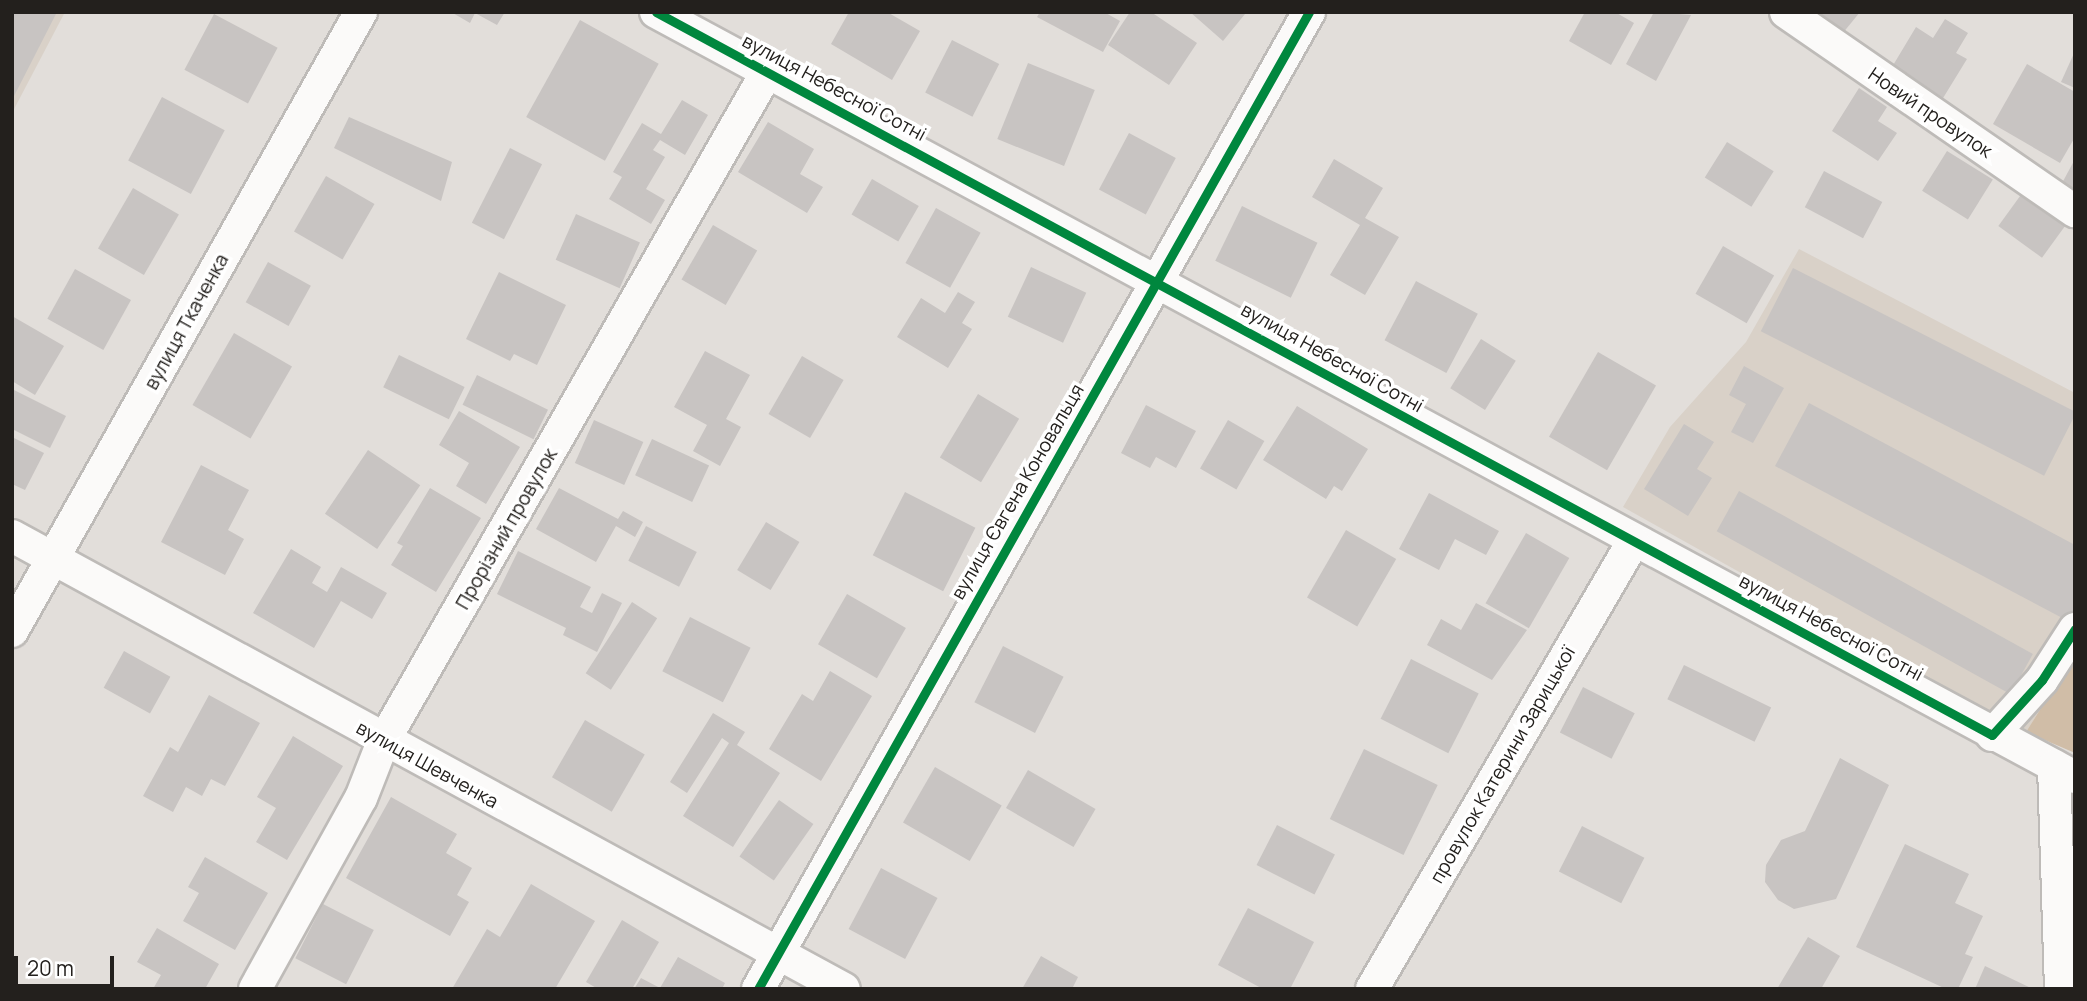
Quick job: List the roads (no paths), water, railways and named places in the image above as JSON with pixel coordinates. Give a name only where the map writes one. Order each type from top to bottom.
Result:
[{"type":"street","name":"вулиця Ткаченка","points":[[12,631],[361,12]]},
{"type":"street","name":"вулиця Небесної Сотні","points":[[656,12],[1633,542],[2064,771]]},
{"type":"street","name":"вулиця Євгена Коновальця","points":[[758,989],[1309,12]]},
{"type":"street","name":"Новий провулок","points":[[1786,12],[2075,211]]},
{"type":"street","name":"Прорізний провулок","points":[[255,989],[361,798],[383,742],[767,72]]},
{"type":"street","name":"вулиця Шевченка","points":[[12,536],[383,742],[844,989]]},
{"type":"street","name":"провулок Катерини Зарицької","points":[[1372,989],[1633,542]]},
{"type":"street","points":[[1992,735],[2042,680],[2075,629]]},
{"type":"street","points":[[2061,989],[2064,771]]}]
